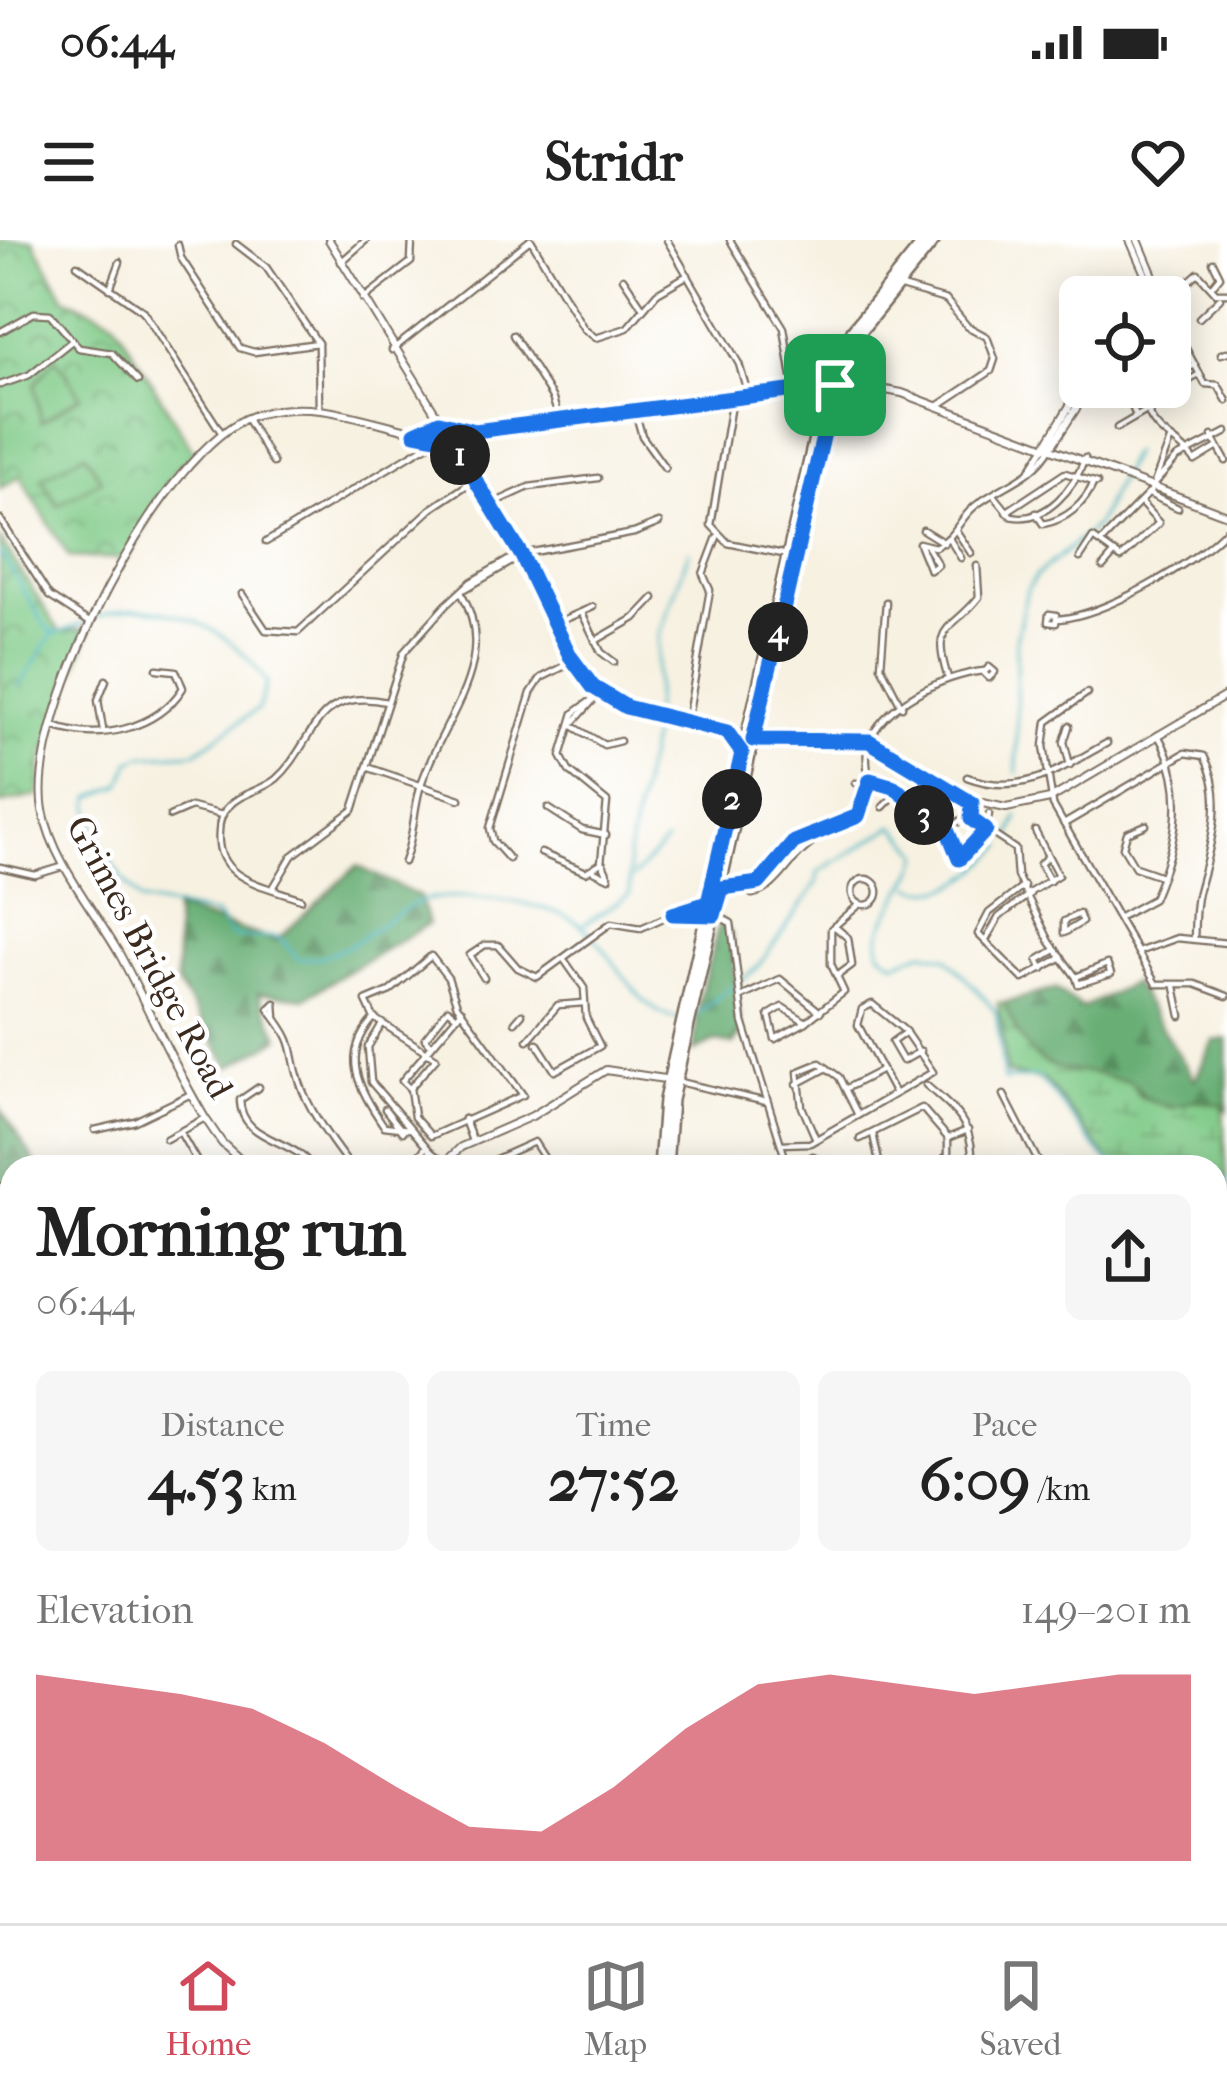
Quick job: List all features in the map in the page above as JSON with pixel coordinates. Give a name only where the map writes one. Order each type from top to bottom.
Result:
[{"type":"main road","points":[[665,1155],[704,911],[724,884],[749,739],[825,388],[852,330],[896,285],[925,240]]},
{"type":"main road","points":[[825,388],[839,373],[862,330],[934,240]]},
{"type":"main road","points":[[839,373],[848,384]]},
{"type":"main road","points":[[727,732],[742,753]]},
{"type":"main road","points":[[692,995],[704,911],[749,739]]},
{"type":"street","points":[[329,240],[439,432],[455,447],[493,504],[573,662],[600,693],[626,707],[749,739],[870,742],[973,807],[986,830]]},
{"type":"street","points":[[341,262],[367,240]]},
{"type":"street","points":[[362,299],[411,262],[412,240]]},
{"type":"street","points":[[392,350],[530,240],[591,336],[611,337],[657,293],[688,275]]},
{"type":"street","points":[[668,240],[739,363],[748,396]]},
{"type":"street","points":[[730,240],[784,328],[794,389]]},
{"type":"street","points":[[1134,240],[1150,276]]},
{"type":"street","points":[[236,244],[265,266],[318,343],[319,409]]},
{"type":"street","points":[[178,245],[181,258],[240,348],[254,352],[318,343]]},
{"type":"street","points":[[110,289],[120,262]]},
{"type":"street","points":[[1211,286],[1220,276],[1213,262]]},
{"type":"street","points":[[77,265],[143,311],[221,432]]},
{"type":"street","points":[[1191,279],[1198,273],[1224,294],[1198,318]]},
{"type":"street","points":[[623,278],[644,310]]},
{"type":"street","points":[[896,285],[950,303],[967,326],[989,339],[994,350],[991,371],[938,406]]},
{"type":"street","points":[[0,332],[43,312],[57,318],[82,349],[116,356],[138,381]]},
{"type":"street","points":[[513,335],[560,421]]},
{"type":"street","points":[[0,385],[28,375],[73,340]]},
{"type":"street","points":[[1191,358],[1208,388],[1218,385],[1227,400]]},
{"type":"street","points":[[1191,367],[1195,365]]},
{"type":"street","points":[[1191,379],[1199,374]]},
{"type":"street","points":[[424,448],[418,434],[848,384],[892,391],[938,406],[1227,515]]},
{"type":"street","points":[[687,722],[710,590],[704,574],[718,536],[710,510],[732,398]]},
{"type":"street","points":[[1049,446],[1070,408]]},
{"type":"street","points":[[930,570],[917,547],[944,543],[972,509],[1017,482],[1075,408]]},
{"type":"street","points":[[1134,408],[1136,416]]},
{"type":"street","points":[[1145,408],[1157,430],[1195,461],[1218,447]]},
{"type":"street","points":[[1117,428],[1149,408]]},
{"type":"street","name":"Grimes Bridge Road","points":[[234,1155],[190,1094],[122,960],[65,866],[41,798],[43,763],[95,608],[185,468],[221,432],[247,418],[319,409],[418,434]]},
{"type":"street","points":[[635,411],[642,436],[665,468]]},
{"type":"street","points":[[247,418],[273,463]]},
{"type":"street","points":[[266,542],[424,448],[439,432]]},
{"type":"street","points":[[455,447],[461,432]]},
{"type":"street","points":[[1154,484],[1174,460],[1227,432]]},
{"type":"street","points":[[1212,436],[1226,460]]},
{"type":"street","points":[[1101,542],[1148,494],[1171,440]]},
{"type":"street","points":[[1167,455],[1174,460]]},
{"type":"street","points":[[994,495],[1006,512],[1018,518],[1036,513],[1067,493],[1085,458]]},
{"type":"street","points":[[1006,512],[1065,473],[1096,482],[1082,504],[1051,523],[1043,524],[1036,513]]},
{"type":"street","points":[[493,504],[530,487],[598,478]]},
{"type":"street","points":[[242,594],[266,630],[298,632],[431,509],[476,479]]},
{"type":"street","points":[[1148,494],[1178,508]]},
{"type":"street","points":[[1080,558],[1093,538],[1120,558],[1159,523],[1141,503]]},
{"type":"street","points":[[0,519],[49,596],[89,622]]},
{"type":"street","points":[[273,888],[292,856],[349,815],[409,643],[463,591],[521,556],[634,533],[659,523]]},
{"type":"street","points":[[1058,619],[1104,607],[1208,547],[1227,529]]},
{"type":"street","points":[[923,530],[961,558]]},
{"type":"street","points":[[957,532],[971,554]]},
{"type":"street","points":[[718,536],[734,545],[791,555]]},
{"type":"street","points":[[944,543],[945,553]]},
{"type":"street","points":[[1103,568],[1114,554]]},
{"type":"street","points":[[948,678],[941,637],[950,621],[979,596],[977,566]]},
{"type":"street","points":[[404,862],[421,784],[443,742],[478,646],[463,591]]},
{"type":"street","points":[[595,641],[635,618],[654,598]]},
{"type":"street","points":[[886,602],[880,666],[902,706]]},
{"type":"street","points":[[554,624],[592,607]]},
{"type":"street","points":[[582,613],[595,641],[614,662]]},
{"type":"street","points":[[509,859],[493,841],[490,828],[531,693],[541,678],[573,662]]},
{"type":"street","points":[[53,726],[82,735],[141,726],[187,684],[176,671],[157,669]]},
{"type":"street","points":[[724,884],[748,886],[763,880],[788,846],[858,816],[870,780],[866,757],[882,722],[948,678],[984,671]]},
{"type":"street","points":[[103,730],[98,700],[106,680]]},
{"type":"street","points":[[594,871],[601,862],[610,812],[603,797],[562,761],[571,725],[583,706],[600,693]]},
{"type":"street","points":[[1087,693],[1047,722],[1050,799],[1156,984],[1195,984],[1227,995]]},
{"type":"street","points":[[948,832],[973,807],[1015,808],[1050,799],[1227,694]]},
{"type":"street","points":[[301,899],[222,864],[217,849],[222,815],[233,802],[279,776],[321,717],[356,700],[387,702]]},
{"type":"street","points":[[571,725],[604,745],[620,741]]},
{"type":"street","points":[[1069,726],[1064,742],[1070,765]]},
{"type":"street","points":[[1118,919],[1150,902],[1178,822],[1172,760],[1158,735]]},
{"type":"street","points":[[968,777],[993,786],[1047,777],[1107,743]]},
{"type":"street","points":[[1064,824],[1172,760],[1190,752],[1204,756],[1216,776],[1218,805],[1213,849],[1196,897],[1194,939]]},
{"type":"street","points":[[854,756],[866,757]]},
{"type":"street","points":[[367,767],[460,799]]},
{"type":"street","points":[[855,783],[870,780],[899,791],[948,832],[961,859],[986,830],[989,814]]},
{"type":"street","points":[[603,797],[611,789]]},
{"type":"street","points":[[883,807],[899,791]]},
{"type":"street","points":[[913,805],[926,793]]},
{"type":"street","points":[[1218,805],[1227,806]]},
{"type":"street","points":[[170,816],[191,807],[222,815]]},
{"type":"street","points":[[929,820],[942,807]]},
{"type":"street","points":[[973,807],[986,830],[1015,849],[1016,872],[1050,942],[1054,950],[1082,985],[1111,974],[1112,968],[1107,964],[1076,977]]},
{"type":"street","points":[[548,808],[582,830],[606,835]]},
{"type":"street","points":[[1146,825],[1127,833],[1123,847],[1136,867],[1161,876]]},
{"type":"street","points":[[1035,831],[1047,857],[1040,864],[1050,881],[985,918],[978,934],[1022,979],[1062,957]]},
{"type":"street","points":[[541,854],[566,868],[609,878],[610,871],[601,862]]},
{"type":"street","points":[[0,868],[35,875],[65,866]]},
{"type":"street","points":[[806,1022],[782,1007],[769,1018],[775,1039],[806,1022],[844,992],[831,964],[834,926],[859,905],[880,896],[867,878],[850,893],[859,905]]},
{"type":"street","points":[[484,978],[470,956],[492,944],[536,977],[619,922],[641,928],[673,914],[704,911],[730,922],[739,995],[767,1102],[787,1155]]},
{"type":"street","points":[[834,926],[848,938],[852,965],[837,976]]},
{"type":"street","points":[[1050,942],[1064,933]]},
{"type":"street","points":[[1138,952],[1178,938],[1215,943],[1220,938],[1227,944]]},
{"type":"street","points":[[1043,969],[1038,960],[1054,950]]},
{"type":"street","points":[[431,956],[459,1013],[523,1095],[426,1134],[414,1117],[410,1088],[436,1058],[429,1048],[374,1018],[366,1001],[390,991],[431,956]]},
{"type":"street","points":[[537,1043],[555,1071],[600,1046],[584,1003],[584,988],[563,958]]},
{"type":"street","points":[[739,995],[780,979],[820,1012]]},
{"type":"street","points":[[1174,987],[1181,1016]]},
{"type":"street","points":[[529,1040],[558,1005],[584,1003]]},
{"type":"street","points":[[781,1144],[816,1140],[933,1072],[906,1032],[874,1004],[862,1009],[858,1025],[895,1094]]},
{"type":"street","points":[[429,1048],[459,1013]]},
{"type":"street","points":[[515,1022],[522,1014]]},
{"type":"street","points":[[374,1018],[356,1040],[352,1060],[388,1129],[407,1130]]},
{"type":"street","points":[[276,1019],[296,1051],[302,1087],[344,1155]]},
{"type":"street","points":[[382,1024],[368,1047],[367,1068],[387,1106],[432,1155]]},
{"type":"street","points":[[906,1032],[892,1042],[903,1061],[922,1051]]},
{"type":"street","points":[[816,1140],[796,1074],[815,1062],[827,1068],[858,1115]]},
{"type":"street","points":[[455,1155],[464,1146],[532,1116],[610,1068],[767,1102]]},
{"type":"street","points":[[844,1089],[882,1070]]},
{"type":"street","points":[[926,1085],[954,1106],[968,1130],[972,1153]]},
{"type":"street","points":[[259,1087],[242,1097],[243,1115],[260,1134],[302,1155]]},
{"type":"street","points":[[95,1130],[134,1121],[190,1094]]},
{"type":"street","points":[[1004,1095],[1033,1155]]},
{"type":"street","points":[[860,1139],[938,1096]]},
{"type":"street","points":[[376,1113],[387,1106]]},
{"type":"street","points":[[922,1108],[948,1138],[948,1155]]},
{"type":"street","points":[[166,1139],[205,1118]]},
{"type":"street","points":[[464,1119],[477,1140]]},
{"type":"street","points":[[464,1146],[468,1129]]},
{"type":"street","points":[[948,1138],[968,1130]]},
{"type":"street","points":[[180,1132],[193,1155]]},
{"type":"street","points":[[873,1134],[877,1155]]},
{"type":"street","points":[[505,1155],[534,1142],[542,1155]]},
{"type":"street","points":[[419,1155],[425,1148]]},
{"type":"green space","points":[[0,240],[33,240],[64,297],[114,320],[196,456],[177,467],[127,559],[69,557],[20,476],[0,488]]},
{"type":"green space","points":[[56,358],[81,396],[41,422],[35,384]]},
{"type":"green space","points":[[85,453],[101,480],[58,505],[42,478]]},
{"type":"green space","points":[[0,539],[60,632],[90,629],[42,762],[39,795],[0,804]]},
{"type":"green space","points":[[357,866],[420,897],[428,924],[304,998],[258,993],[280,1038],[230,1067],[177,984],[175,909],[276,941]]},
{"type":"green space","points":[[720,920],[731,934],[741,1035],[733,1044],[715,1041],[694,1051],[699,1000]]},
{"type":"green space","points":[[1133,983],[1195,1080],[1213,1041],[1227,1039],[1227,1111],[1223,1105],[1159,1104],[1130,1081],[1043,1066],[1018,1040],[1004,1003],[1055,989],[1082,1008]]},
{"type":"green space","points":[[998,1003],[1004,1003],[1016,1032],[1032,1053],[1054,1067],[1130,1081],[1139,1096],[1171,1108],[1193,1100],[1223,1105],[1225,1155],[1104,1155],[1045,1080],[1007,1074]]},
{"type":"green space","points":[[0,1108],[30,1155],[0,1155]]},
{"type":"waterway","points":[[0,271],[0,284]]},
{"type":"waterway","points":[[1017,773],[1016,640],[1027,590],[1036,576],[1096,526],[1132,452]]},
{"type":"waterway","points":[[0,552],[47,629],[56,634],[89,621]]},
{"type":"waterway","points":[[654,710],[659,636],[689,552]]},
{"type":"waterway","points":[[97,617],[145,609],[192,620],[235,646],[267,683],[258,709],[194,753],[142,756],[130,762],[121,785],[91,798],[99,839],[141,901],[216,915],[232,937],[279,937],[298,959],[345,948],[397,913],[427,900],[489,898],[532,906],[581,926],[646,1002],[678,1019]]},
{"type":"waterway","points":[[19,687],[53,633]]},
{"type":"waterway","points":[[584,924],[630,894],[628,854],[654,724]]},
{"type":"waterway","points":[[1010,838],[1018,816]]},
{"type":"waterway","points":[[693,1016],[757,968],[817,883],[818,872],[894,826],[921,853],[882,928],[880,952],[895,963],[923,952],[946,957],[996,1012],[1004,1080],[1037,1077],[1103,1155]]},
{"type":"waterway","points":[[633,877],[666,842]]},
{"type":"waterway","points":[[912,886],[925,890],[951,887],[975,873],[1004,845]]},
{"type":"route","points":[[835,385],[753,740],[840,737],[883,746],[972,803],[971,819],[986,830],[959,859],[954,837],[894,787],[870,780],[858,816],[794,842],[759,883],[722,888],[714,915],[679,916],[673,914],[708,903],[742,753],[739,743],[727,732],[626,707],[593,687],[570,656],[522,556],[457,450],[445,439],[415,433],[439,422],[463,432],[475,431],[835,385]]}]
